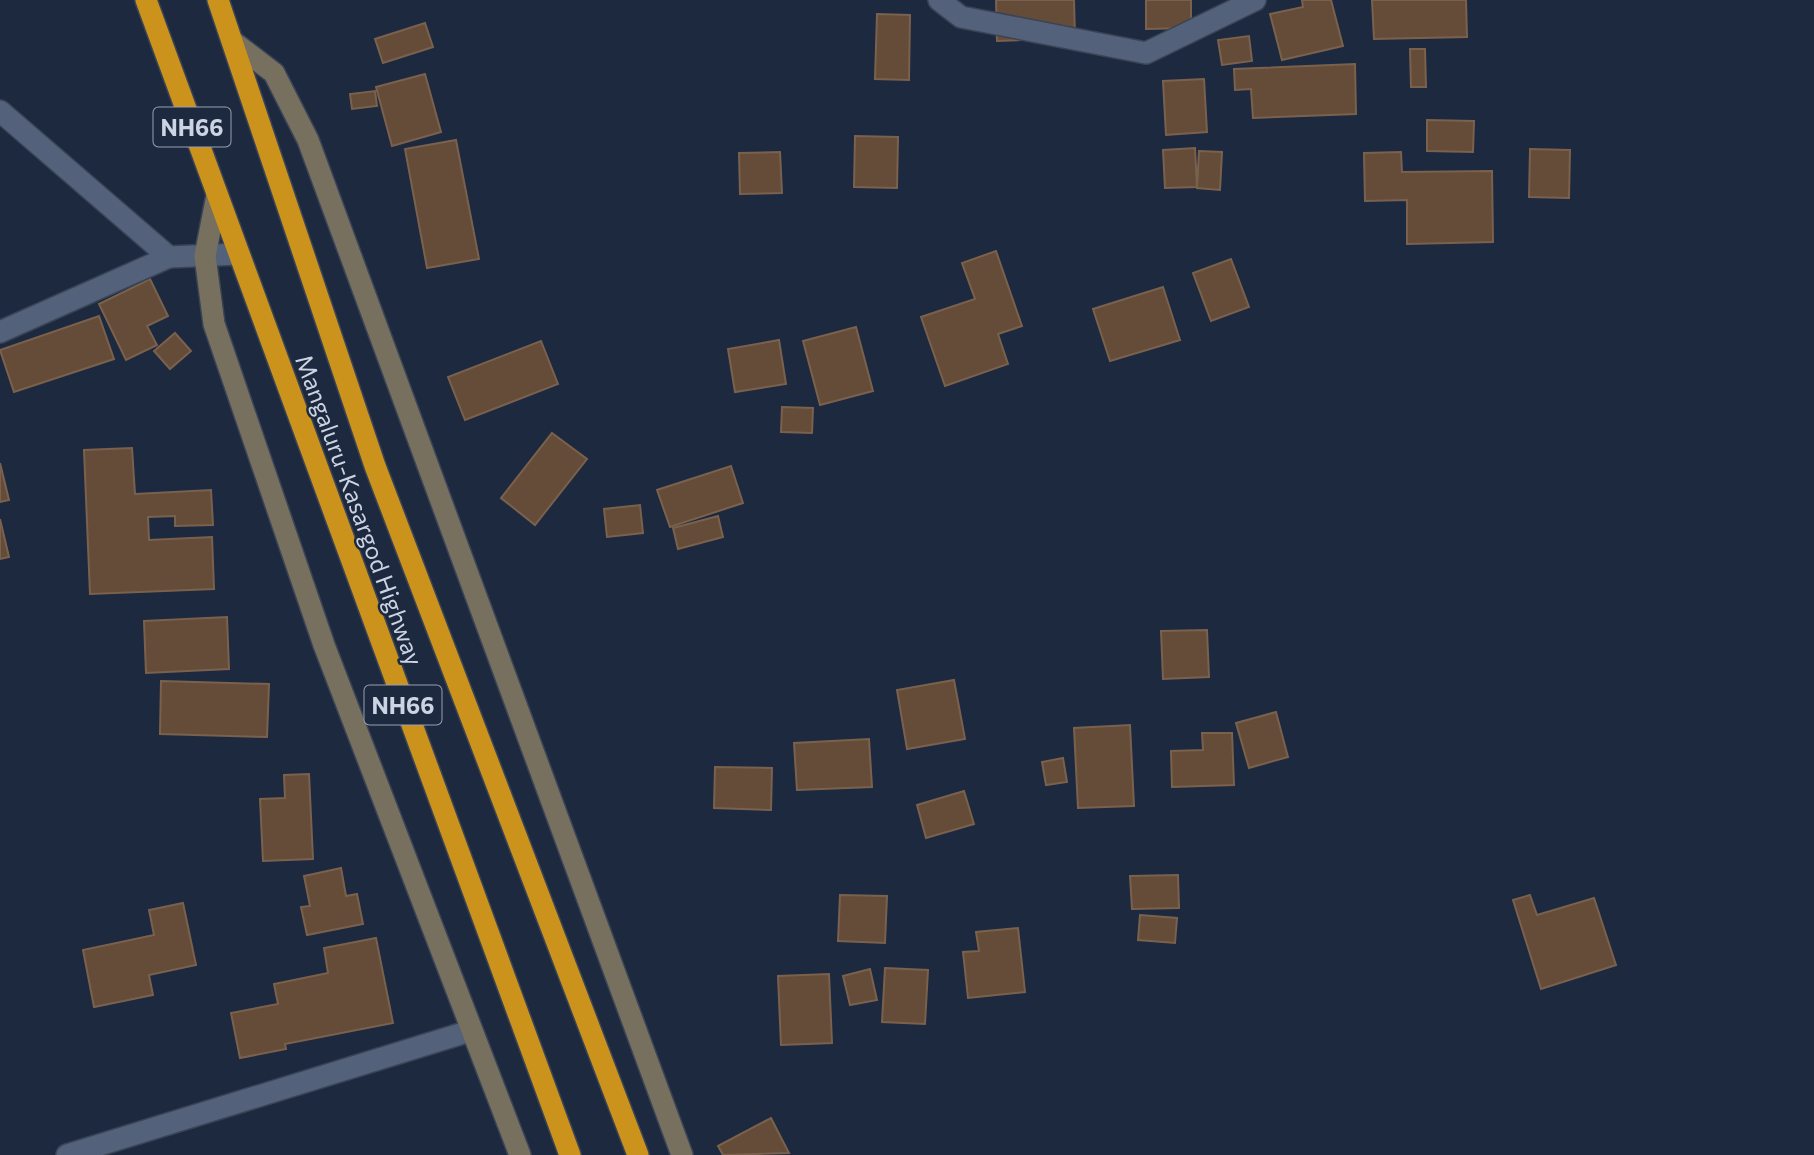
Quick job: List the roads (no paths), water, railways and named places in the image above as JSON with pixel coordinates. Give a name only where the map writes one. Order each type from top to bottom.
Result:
[{"type":"highway","name":"Mangaluru-Kasargod Highway","points":[[146,0],[570,1155]]},
{"type":"highway","name":"Mangaluru-Kasargod Highway","points":[[218,0],[375,466],[638,1155]]},
{"type":"street","points":[[939,0],[961,17],[1146,52],[1255,0]]},
{"type":"street","points":[[232,41],[274,72],[308,140],[682,1155]]},
{"type":"street","points":[[0,111],[169,257]]},
{"type":"street","points":[[217,195],[205,256],[214,324],[324,645],[470,1031],[520,1155]]},
{"type":"street","points":[[0,332],[169,257],[239,254]]},
{"type":"street","points":[[66,1155],[470,1031]]}]
